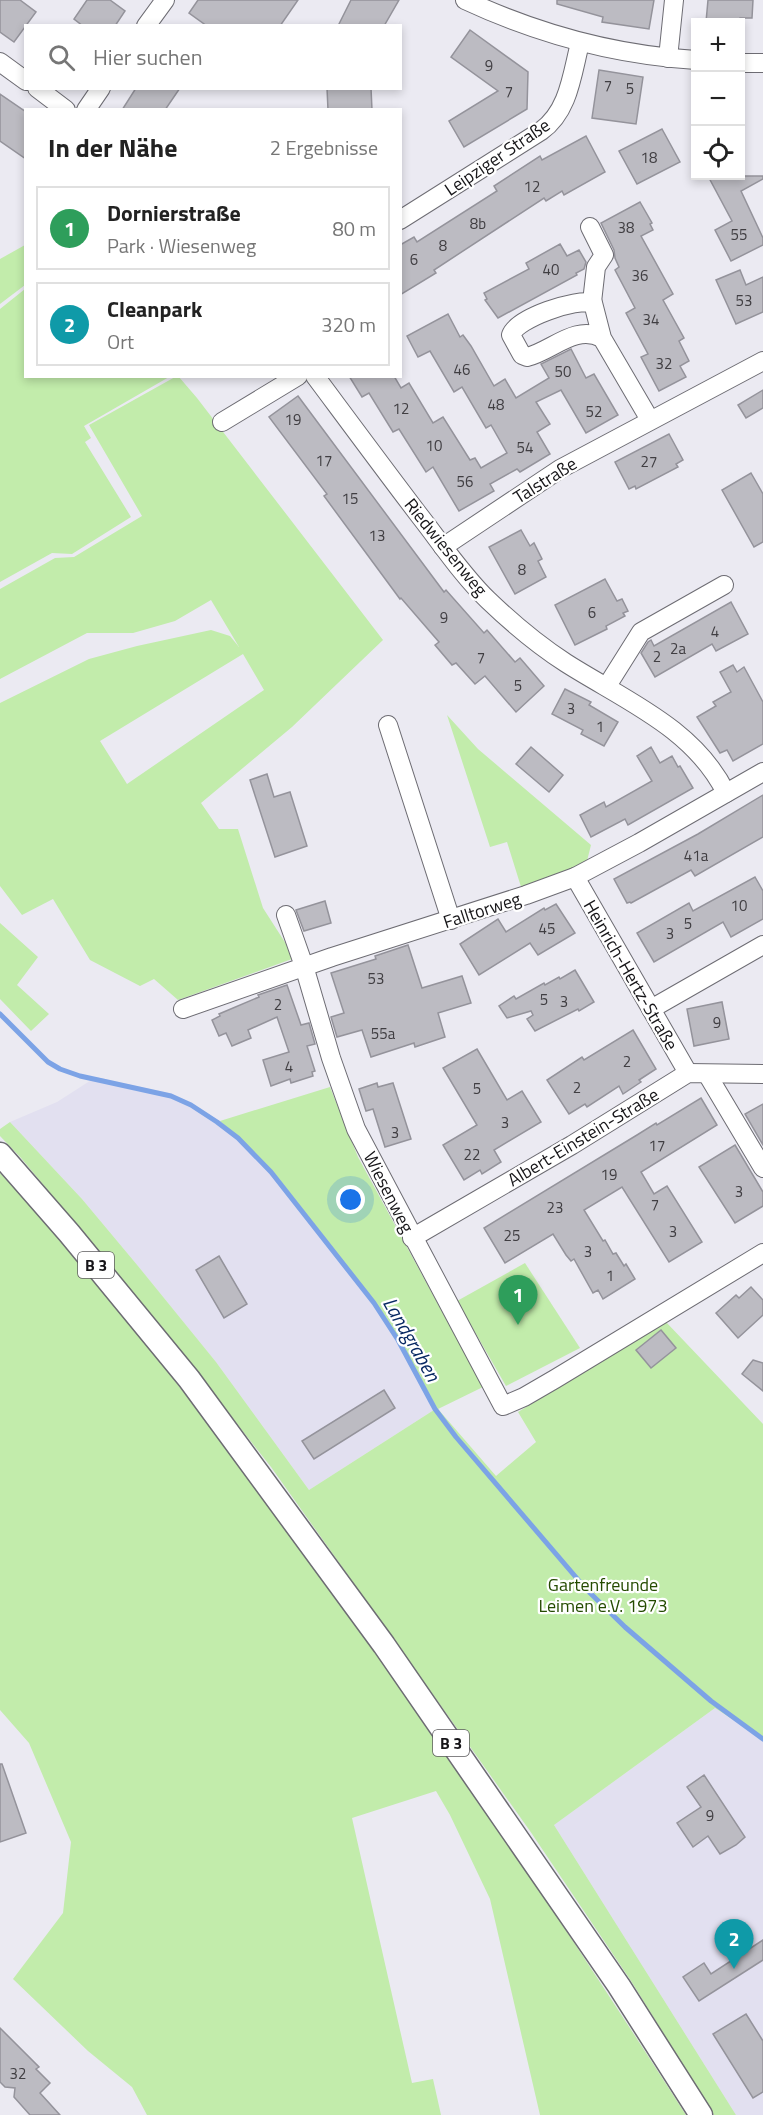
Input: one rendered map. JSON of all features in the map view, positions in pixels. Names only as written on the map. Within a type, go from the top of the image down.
[{"type":"main road","name":"B 3","points":[[0,1154],[189,1379],[377,1635],[619,1986],[701,2115]]},
{"type":"street","points":[[147,24],[165,0]]},
{"type":"street","points":[[465,0],[514,21],[580,43],[691,60]]},
{"type":"street","points":[[668,58],[674,0]]},
{"type":"street","name":"Leipziger Straße","points":[[402,219],[553,122],[566,98],[580,43]]},
{"type":"street","points":[[0,62],[24,80]]},
{"type":"street","points":[[745,63],[763,63]]},
{"type":"street","points":[[40,90],[63,108]]},
{"type":"street","points":[[87,108],[101,90]]},
{"type":"street","points":[[590,227],[604,255],[596,267],[592,302],[596,308],[602,338],[650,420]]},
{"type":"street","points":[[592,302],[548,310],[514,329],[512,338],[522,355],[527,357],[573,336],[588,333],[602,338]]},
{"type":"street","name":"Talstraße","points":[[443,547],[560,469],[763,361]]},
{"type":"street","points":[[222,422],[295,378]]},
{"type":"street","name":"Riedwiesenweg","points":[[316,378],[443,547],[487,599],[531,637],[566,663],[655,716],[691,745],[717,775],[726,793]]},
{"type":"street","points":[[607,686],[641,632],[723,585]]},
{"type":"street","points":[[388,725],[451,920]]},
{"type":"street","name":"Falltorweg","points":[[183,1008],[575,877],[763,772]]},
{"type":"street","name":"Heinrich-Hertz-Straße","points":[[575,877],[688,1073]]},
{"type":"street","name":"Wiesenweg","points":[[286,915],[356,1129],[503,1406],[532,1393],[763,1253]]},
{"type":"street","points":[[651,1009],[763,945]]},
{"type":"street","points":[[688,1073],[763,1074]]},
{"type":"street","name":"Albert-Einstein-Straße","points":[[412,1238],[572,1145],[688,1073]]},
{"type":"street","points":[[706,1074],[763,1168]]},
{"type":"shaded area","points":[[96,1077],[173,1094],[220,1121],[272,1170],[375,1302],[400,1340],[437,1408],[309,1490],[216,1362],[138,1266],[82,1199],[10,1122],[57,1102]]},
{"type":"shaded area","points":[[715,1708],[763,1739],[763,2115],[736,2115],[554,1825]]},
{"type":"green space","points":[[24,246],[24,286],[0,304],[0,259]]},
{"type":"green space","points":[[24,290],[24,378],[167,378],[84,426],[91,438],[85,442],[131,517],[72,554],[52,553],[0,582],[0,309]]},
{"type":"green space","points":[[173,378],[180,378],[383,640],[292,727],[201,803],[219,829],[238,829],[263,908],[288,947],[292,959],[178,1000],[154,979],[140,986],[90,960],[53,899],[22,915],[0,886],[0,703],[89,659],[137,646],[211,630],[230,636],[239,647],[211,600],[175,621],[133,633],[87,633],[0,679],[0,589],[55,558],[74,557],[142,516],[89,425]],"holes":[[[243,654],[264,690],[127,784],[100,741]]]},
{"type":"green space","points":[[447,715],[478,749],[591,845],[586,865],[522,890],[507,842],[490,847]]},
{"type":"green space","points":[[0,923],[38,957],[17,985],[49,1014],[31,1031],[0,999]]},
{"type":"green space","name":"Gartenfreunde Leimen e.V. 1973","points":[[330,1087],[358,1157],[483,1387],[438,1409],[496,1476],[536,1442],[518,1412],[666,1322],[763,1424],[763,1739],[715,1708],[554,1825],[736,2115],[714,2115],[631,1981],[530,1831],[271,1467],[139,1300],[0,1136],[0,1129],[10,1122],[82,1199],[216,1362],[309,1490],[437,1408],[400,1340],[375,1302],[272,1170],[220,1121]]},
{"type":"green space","points":[[0,1173],[66,1245],[128,1321],[306,1555],[473,1792],[686,2115],[540,2115],[490,1899],[436,1791],[352,1818],[412,2083],[433,2079],[441,2115],[147,2115],[132,2087],[88,2051],[13,1979],[63,1913],[71,1842],[29,1743],[0,1710]]},
{"type":"green space","points":[[525,1263],[580,1348],[506,1386],[457,1301]]},
{"type":"building","points":[[0,0],[20,0],[36,12],[27,24],[24,24],[24,28],[14,42],[0,32]]},
{"type":"building","points":[[87,0],[110,0],[125,11],[116,24],[80,24],[74,19]]},
{"type":"building","points":[[198,0],[298,0],[281,24],[204,24],[189,13]]},
{"type":"building","points":[[351,0],[399,0],[385,24],[339,24]]},
{"type":"building","points":[[557,0],[654,0],[649,29],[602,22],[603,17],[557,4]]},
{"type":"building","points":[[708,0],[753,0],[752,18],[706,18]]},
{"type":"building","points":[[470,30],[528,72],[527,109],[464,147],[449,121],[498,91],[451,57]]},
{"type":"building","points":[[599,70],[643,77],[636,124],[592,118]]},
{"type":"building","points":[[135,90],[179,90],[166,108],[123,108]]},
{"type":"building","points":[[327,90],[371,90],[372,108],[328,108]]},
{"type":"building","points":[[0,94],[24,111],[24,158],[0,141]]},
{"type":"building","points":[[662,129],[680,162],[637,184],[619,151]]},
{"type":"building","points":[[586,136],[605,172],[564,195],[562,191],[546,201],[544,198],[434,270],[436,273],[402,294],[402,244],[414,237],[417,242],[497,191],[494,186],[540,156],[542,160]]},
{"type":"building","points":[[745,176],[763,176],[763,179],[741,191],[763,238],[763,245],[731,261],[715,230],[732,221],[710,180],[745,180]]},
{"type":"building","points":[[640,202],[652,223],[650,224],[653,230],[641,236],[673,294],[663,300],[684,338],[679,341],[689,361],[680,366],[686,377],[659,391],[641,357],[648,354],[626,313],[635,308],[615,270],[619,267],[614,250],[601,223]]},
{"type":"building","points":[[560,244],[567,256],[579,250],[586,262],[584,269],[498,318],[485,300],[487,299],[484,293],[529,269],[526,263]]},
{"type":"building","points":[[740,270],[746,285],[763,277],[763,312],[736,324],[716,280]]},
{"type":"building","points":[[448,314],[460,337],[463,335],[471,346],[494,386],[505,379],[516,398],[549,378],[541,364],[571,349],[586,378],[594,374],[618,415],[586,433],[561,390],[536,402],[550,424],[537,432],[550,454],[520,472],[517,469],[490,484],[494,491],[459,511],[433,467],[426,472],[399,429],[393,432],[369,393],[362,397],[350,378],[395,378],[401,388],[409,383],[433,423],[443,417],[470,460],[475,458],[481,468],[507,453],[491,425],[486,428],[462,387],[454,392],[430,351],[418,357],[407,336]]},
{"type":"building","points":[[763,390],[763,408],[746,418],[738,405]]},
{"type":"building","points":[[298,396],[444,592],[446,590],[484,633],[487,630],[515,662],[520,658],[544,686],[516,712],[485,676],[475,684],[456,663],[452,665],[435,645],[439,642],[400,599],[324,496],[327,494],[269,417]]},
{"type":"building","points":[[669,434],[683,460],[676,464],[678,467],[636,489],[635,486],[629,489],[615,462]]},
{"type":"building","points":[[751,473],[763,494],[763,542],[754,547],[722,490]]},
{"type":"building","points":[[521,530],[530,546],[534,543],[542,559],[538,561],[546,577],[515,594],[489,547]]},
{"type":"building","points":[[605,579],[617,601],[622,599],[628,611],[623,613],[625,616],[606,626],[607,629],[575,645],[555,605]]},
{"type":"building","points":[[731,602],[748,634],[716,651],[712,644],[655,677],[641,653],[648,642],[651,640],[654,646]]},
{"type":"building","points":[[733,665],[737,672],[744,667],[763,702],[763,744],[733,761],[727,750],[720,753],[697,717],[716,706],[713,702],[731,692],[720,672]]},
{"type":"building","points":[[565,689],[591,702],[589,705],[618,722],[604,746],[581,734],[583,730],[552,714]]},
{"type":"building","points":[[531,747],[563,775],[549,792],[516,764]]},
{"type":"building","points":[[651,747],[660,763],[672,756],[693,788],[628,825],[625,819],[591,837],[580,815],[604,802],[606,807],[652,781],[637,756]]},
{"type":"building","points":[[267,774],[274,797],[290,792],[307,846],[275,857],[250,780]]},
{"type":"building","points":[[763,795],[763,837],[695,876],[691,870],[631,903],[627,903],[614,879],[698,834]]},
{"type":"building","points":[[755,877],[763,891],[763,919],[731,937],[723,922],[654,962],[637,933],[689,903],[693,911]]},
{"type":"building","points":[[325,901],[331,923],[304,931],[296,910]]},
{"type":"building","points":[[556,904],[575,933],[538,955],[530,943],[479,975],[460,944],[498,919],[506,932],[544,908],[545,910]]},
{"type":"building","points":[[408,945],[422,988],[462,976],[471,1003],[438,1013],[445,1037],[415,1047],[414,1043],[371,1057],[362,1030],[337,1037],[331,1017],[344,1013],[331,973],[376,959],[375,956]]},
{"type":"building","points":[[575,970],[594,1002],[579,1011],[578,1009],[535,1031],[527,1019],[533,1015],[531,1011],[507,1018],[499,1006],[514,996],[516,999],[544,983],[545,985],[559,977],[560,979]]},
{"type":"building","points":[[287,985],[301,1025],[309,1023],[315,1044],[307,1046],[315,1071],[312,1072],[313,1076],[291,1083],[290,1079],[271,1086],[263,1060],[289,1052],[277,1017],[248,1030],[251,1038],[232,1046],[226,1033],[219,1036],[212,1020],[220,1016],[219,1014],[259,997],[258,995]]},
{"type":"building","points":[[722,1002],[729,1039],[694,1046],[687,1009]]},
{"type":"building","points":[[633,1030],[656,1069],[623,1094],[619,1086],[587,1107],[585,1104],[569,1114],[547,1080],[582,1057],[584,1060]]},
{"type":"building","points":[[477,1049],[507,1100],[522,1091],[541,1122],[494,1150],[501,1162],[482,1174],[480,1170],[464,1180],[443,1145],[477,1125],[443,1068]]},
{"type":"building","points":[[377,1083],[378,1087],[393,1083],[411,1139],[385,1147],[373,1109],[366,1111],[359,1089]]},
{"type":"building","points":[[701,1098],[717,1125],[641,1172],[654,1194],[667,1186],[702,1242],[669,1262],[622,1187],[584,1210],[603,1241],[605,1240],[613,1254],[616,1253],[624,1266],[626,1264],[635,1279],[603,1299],[598,1290],[593,1293],[574,1259],[571,1261],[553,1234],[505,1263],[484,1228]]},
{"type":"building","points":[[763,1104],[763,1145],[745,1114]]},
{"type":"building","points":[[735,1145],[763,1192],[763,1206],[735,1223],[699,1167]]},
{"type":"building","points":[[219,1256],[247,1304],[224,1318],[196,1270]]},
{"type":"building","points":[[751,1287],[763,1300],[763,1315],[738,1338],[716,1313],[736,1295],[739,1298]]},
{"type":"building","points":[[661,1330],[676,1348],[651,1368],[636,1350]]},
{"type":"building","points":[[753,1360],[763,1363],[763,1391],[742,1374]]},
{"type":"building","points":[[384,1390],[395,1408],[314,1459],[302,1441]]},
{"type":"building","points":[[0,1764],[2,1764],[26,1833],[0,1842]]},
{"type":"building","points":[[704,1775],[745,1837],[720,1854],[708,1836],[693,1847],[677,1823],[701,1807],[687,1787]]},
{"type":"building","points":[[763,1940],[763,1960],[699,2001],[683,1977],[704,1963],[711,1974]]},
{"type":"building","points":[[746,2014],[763,2041],[763,2092],[753,2098],[713,2034]]},
{"type":"building","points":[[0,2028],[39,2067],[36,2069],[50,2083],[40,2093],[60,2115],[30,2115],[14,2097],[15,2088],[5,2087],[0,2082]]},
{"type":"waterway","name":"Landgraben","points":[[0,1014],[48,1062],[60,1069],[80,1076],[171,1096],[191,1105],[238,1138],[271,1172],[374,1303],[398,1340],[435,1409],[456,1437],[586,1589],[625,1627],[711,1701],[763,1739]]},
{"type":"place","name":"Dornierstraße","points":[[518,1325]]},
{"type":"place","name":"Cleanpark","points":[[734,1969]]}]
